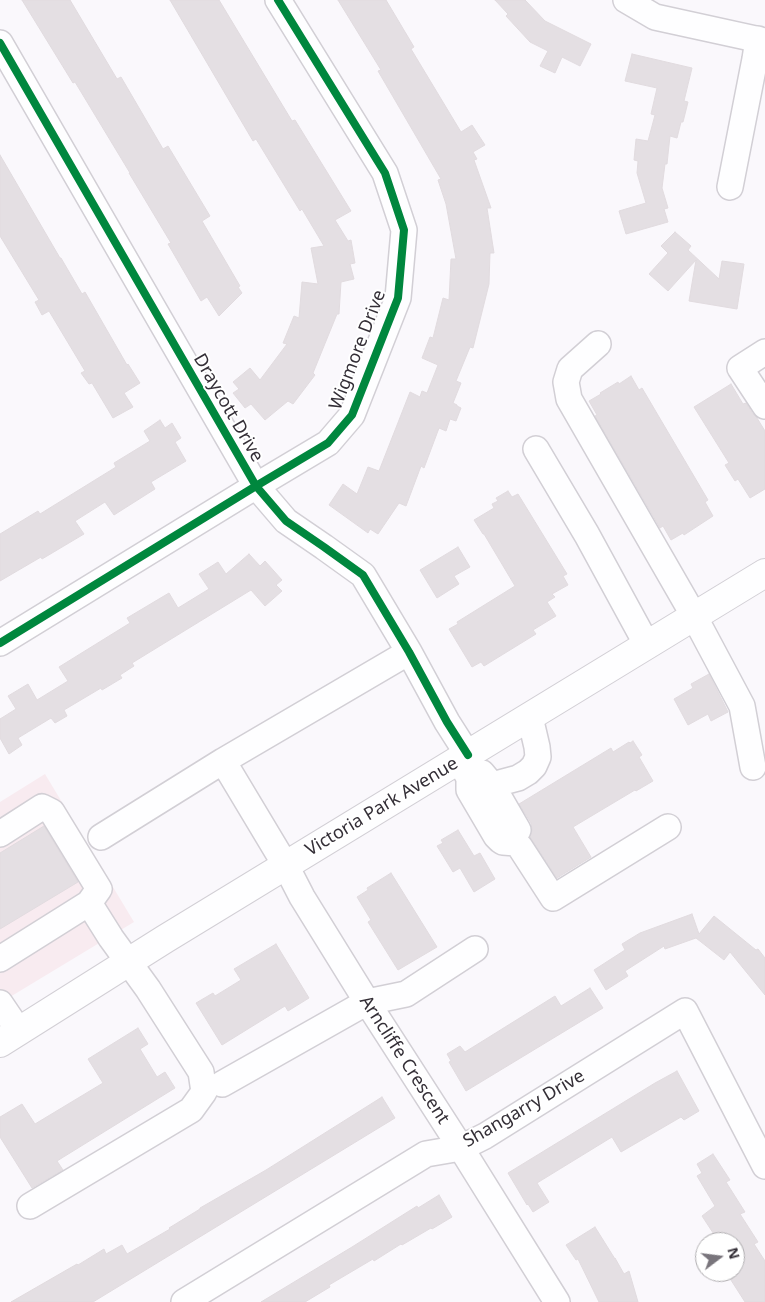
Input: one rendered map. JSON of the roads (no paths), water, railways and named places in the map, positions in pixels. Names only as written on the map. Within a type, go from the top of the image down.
[{"type":"main road","name":"Victoria Park Avenue","points":[[10,1037],[128,962],[286,866],[465,764],[530,717],[765,572]]},
{"type":"street","name":"Wigmore Drive","points":[[0,643],[328,443],[352,415],[398,298],[404,230],[385,173],[278,0]]},
{"type":"street","points":[[626,0],[655,17],[761,40],[730,187]]},
{"type":"street","name":"Draycott Drive","points":[[0,43],[256,486],[286,522],[363,575],[409,652],[447,722],[465,764],[469,790],[496,836],[503,842],[516,843],[520,847],[553,898],[668,827]]},
{"type":"street","points":[[598,344],[570,369],[566,382],[569,399],[694,616],[742,706],[753,767]]},
{"type":"street","points":[[765,352],[740,368],[765,406]]},
{"type":"street","points":[[536,449],[587,535],[646,646]]},
{"type":"street","points":[[101,837],[223,761],[409,652]]},
{"type":"street","points":[[492,785],[518,778],[534,766],[538,757],[530,717]]},
{"type":"street","name":"Arncliffe Crescent","points":[[223,761],[367,1002],[557,1302]]},
{"type":"street","points":[[465,764],[481,772],[492,785],[518,830]]},
{"type":"street","points":[[0,834],[42,807],[52,812],[99,889],[89,903],[0,959]]},
{"type":"street","points":[[30,1206],[191,1110],[204,1092],[201,1072],[148,989],[111,938],[89,903]]},
{"type":"street","points":[[222,1084],[367,1002],[406,994],[475,949]]},
{"type":"street","points":[[0,1003],[10,1037]]},
{"type":"street","name":"Shangarry Drive","points":[[184,1302],[426,1154],[461,1148],[486,1136],[685,1011],[765,1166]]}]
